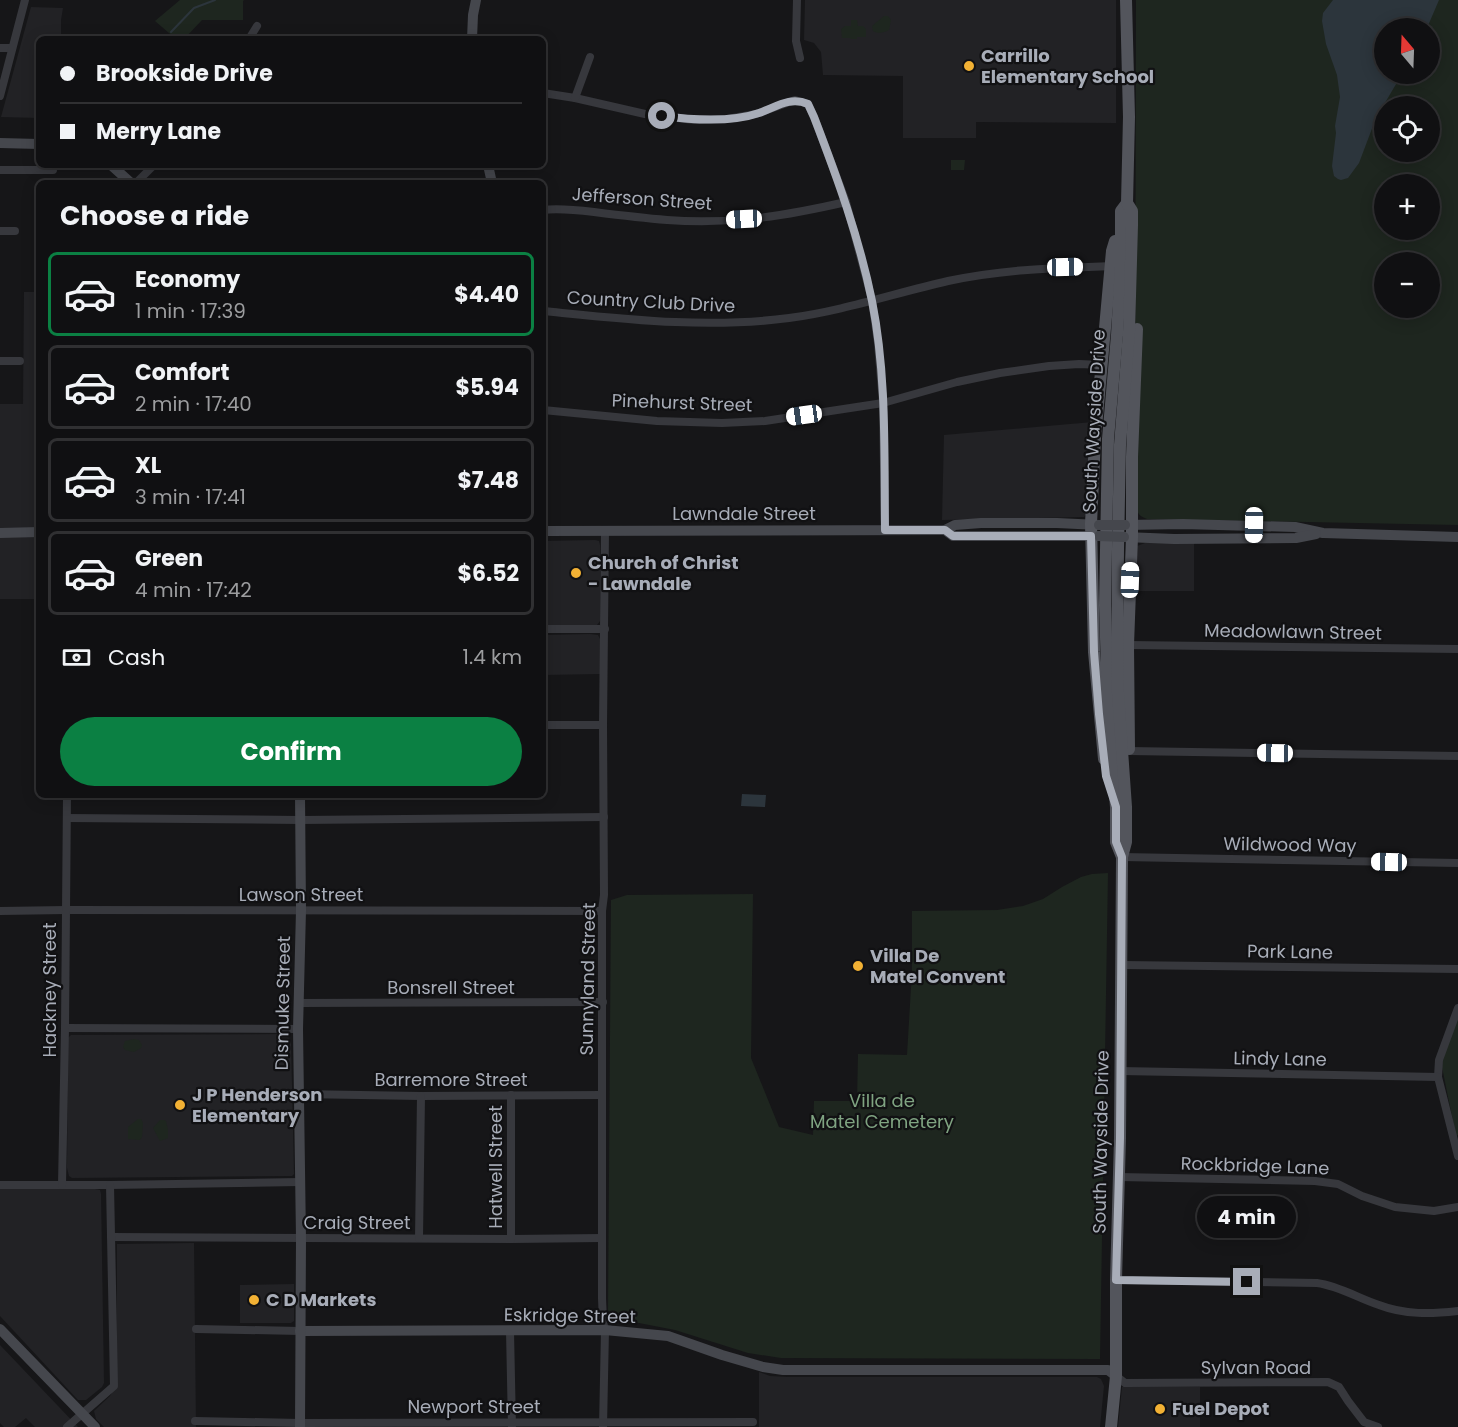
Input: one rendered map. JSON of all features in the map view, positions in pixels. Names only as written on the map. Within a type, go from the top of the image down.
[{"type":"main road","name":"South Wayside Drive","points":[[1121,807],[1117,679],[1118,549],[1120,446],[1129,332],[1132,225],[1132,211],[1127,203],[1129,117],[1126,0]]},
{"type":"main road","name":"South Wayside Drive","points":[[1112,1427],[1116,1376],[1122,857],[1126,842],[1107,703],[1105,605],[1108,439],[1121,266],[1120,211],[1127,203]]},
{"type":"main road","points":[[1120,219],[1112,251],[1095,438],[1094,652],[1106,776],[1121,807]]},
{"type":"main road","points":[[1121,807],[1130,775],[1128,531],[1138,285],[1132,225]]},
{"type":"street","points":[[0,96],[25,0]]},
{"type":"street","points":[[472,36],[476,0]]},
{"type":"street","points":[[797,0],[796,40],[800,58]]},
{"type":"street","points":[[251,36],[256,26]]},
{"type":"street","points":[[0,48],[12,48]]},
{"type":"street","points":[[575,98],[590,57]]},
{"type":"street","points":[[546,93],[645,114],[694,120],[756,114],[789,101],[801,101],[808,104],[846,202],[872,300],[883,403],[885,530]]},
{"type":"street","points":[[0,143],[36,144]]},
{"type":"street","points":[[0,170],[53,170],[53,168]]},
{"type":"street","points":[[114,168],[128,180]]},
{"type":"street","points":[[139,180],[151,168]]},
{"type":"street","name":"Jefferson Street","points":[[546,210],[585,211],[669,220],[721,220],[771,217],[846,202]]},
{"type":"street","points":[[0,231],[15,231]]},
{"type":"street","name":"Country Club Drive","points":[[546,311],[635,320],[710,323],[788,318],[849,306],[949,281],[1002,272],[1112,266]]},
{"type":"street","points":[[0,361],[20,361]]},
{"type":"street","name":"Pinehurst Street","points":[[546,410],[657,421],[722,423],[765,421],[883,403],[957,382],[1000,373],[1049,366],[1102,365]]},
{"type":"street","name":"Lawndale Street","points":[[546,531],[945,530],[955,525],[1057,523],[1095,530]]},
{"type":"street","points":[[980,536],[981,524]]},
{"type":"street","points":[[1254,525],[1254,538]]},
{"type":"street","name":"Lawndale Street","points":[[945,530],[953,536],[980,536],[1254,525],[1295,527],[1323,533],[1458,537]]},
{"type":"street","name":"Sunnyland Street","points":[[603,1424],[605,1330],[602,1238],[602,911],[604,895],[605,531]]},
{"type":"street","name":"Lawndale Street","points":[[1128,531],[1174,539],[1296,538],[1323,533]]},
{"type":"street","points":[[0,532],[36,532]]},
{"type":"street","points":[[546,629],[605,629]]},
{"type":"street","name":"Meadowlawn Street","points":[[1128,645],[1458,649]]},
{"type":"street","points":[[546,725],[603,725]]},
{"type":"street","points":[[1129,751],[1458,756]]},
{"type":"street","name":"Hackney Street","points":[[62,1185],[68,798]]},
{"type":"street","name":"Dismuke Street","points":[[300,798],[301,910],[298,1029],[301,1239],[300,1425]]},
{"type":"street","points":[[68,818],[300,820],[604,817]]},
{"type":"street","name":"Wildwood Way","points":[[1122,857],[1458,863]]},
{"type":"street","name":"Lawson Street","points":[[0,911],[602,911]]},
{"type":"street","name":"Park Lane","points":[[1122,964],[1458,969]]},
{"type":"street","name":"Bonsrell Street","points":[[299,1004],[603,1002]]},
{"type":"street","points":[[1458,1008],[1439,1060],[1438,1077],[1458,1156]]},
{"type":"street","points":[[66,1028],[298,1029]]},
{"type":"street","name":"Lindy Lane","points":[[1120,1071],[1438,1077]]},
{"type":"street","name":"Barremore Street","points":[[299,1094],[602,1095]]},
{"type":"street","name":"Hatwell Street","points":[[511,1095],[511,1239]]},
{"type":"street","points":[[419,1238],[421,1096]]},
{"type":"street","name":"Rockbridge Lane","points":[[1119,1177],[1315,1181],[1338,1184],[1362,1196],[1395,1207],[1434,1211],[1458,1208]]},
{"type":"street","points":[[0,1185],[300,1182]]},
{"type":"street","points":[[67,1427],[114,1386],[110,1185]]},
{"type":"street","name":"Craig Street","points":[[111,1237],[602,1238]]},
{"type":"street","points":[[1116,1280],[1317,1283],[1329,1285],[1380,1306],[1414,1314],[1458,1311]]},
{"type":"street","points":[[0,1329],[95,1427]]},
{"type":"street","name":"Eskridge Street","points":[[196,1329],[605,1330],[668,1336],[732,1358],[783,1370],[1108,1371],[1116,1376]]},
{"type":"street","points":[[510,1331],[512,1424]]},
{"type":"street","name":"Sylvan Road","points":[[1116,1376],[1125,1383],[1328,1382],[1339,1387],[1364,1422],[1378,1427]]},
{"type":"street","name":"Newport Street","points":[[195,1421],[300,1425],[753,1422]]},
{"type":"shaded area","name":"Carrillo Elementary School","points":[[805,0],[1116,0],[1116,123],[976,122],[976,138],[903,138],[903,76],[823,75],[821,52],[814,43],[804,40]]},
{"type":"shaded area","points":[[1333,0],[1439,0],[1431,18],[1374,18],[1374,84],[1396,84],[1389,96],[1374,96],[1374,123],[1359,163],[1348,178],[1341,180],[1334,176],[1332,166],[1340,97],[1337,75],[1326,44],[1323,13]]},
{"type":"shaded area","points":[[31,7],[63,8],[61,36],[36,36],[36,118],[1,117]]},
{"type":"shaded area","points":[[24,292],[36,292],[36,599],[0,599],[0,404],[23,404]]},
{"type":"shaded area","points":[[1093,422],[1087,514],[1084,517],[942,520],[944,435]]},
{"type":"shaded area","points":[[546,541],[599,541],[600,621],[597,625],[546,626]]},
{"type":"shaded area","points":[[1145,543],[1194,543],[1194,591],[1133,591],[1137,546]]},
{"type":"shaded area","points":[[546,635],[598,635],[601,641],[600,674],[546,675]]},
{"type":"shaded area","points":[[742,794],[766,795],[765,807],[741,806]]},
{"type":"shaded area","name":"J P Henderson Elementary","points":[[283,1034],[288,1036],[291,1042],[294,1174],[292,1176],[72,1178],[69,1176],[67,1168],[68,1038],[71,1035]]},
{"type":"shaded area","points":[[0,1189],[100,1190],[104,1383],[86,1400],[78,1400],[0,1316]]},
{"type":"shaded area","points":[[194,1243],[196,1427],[104,1427],[96,1419],[94,1411],[110,1396],[117,1384],[117,1244]]},
{"type":"shaded area","points":[[294,1284],[294,1321],[291,1323],[240,1323],[240,1285]]},
{"type":"shaded area","points":[[0,1345],[78,1427],[35,1427],[26,1418],[15,1427],[4,1427],[0,1423]]},
{"type":"shaded area","points":[[759,1372],[770,1376],[787,1377],[1097,1377],[1101,1379],[1104,1386],[1100,1427],[759,1427]]},
{"type":"shaded area","name":"Fuel Depot","points":[[1122,1387],[1200,1387],[1200,1427],[1118,1427]]},
{"type":"green space","points":[[180,0],[244,0],[243,20],[202,20],[187,36],[172,36],[155,21]]},
{"type":"green space","points":[[1136,0],[1458,0],[1458,525],[1147,519],[1142,517],[1135,505]]},
{"type":"green space","points":[[884,16],[888,16],[891,20],[889,30],[881,33],[873,31],[872,26]]},
{"type":"green space","points":[[851,20],[857,20],[858,26],[866,29],[866,37],[842,38],[841,29],[851,26]]},
{"type":"green space","points":[[951,160],[965,160],[964,170],[951,170]]},
{"type":"green space","name":"Villa de Matel Cemetery","points":[[1108,873],[1100,1359],[781,1358],[748,1353],[675,1330],[612,1320],[608,1311],[611,900],[627,895],[753,894],[751,1058],[779,1127],[813,1135],[814,1101],[857,1101],[858,1054],[907,1055],[912,971],[912,911],[997,910],[1023,906],[1043,899],[1081,877]]},
{"type":"green space","points":[[1458,1017],[1458,1135],[1456,1136],[1442,1067],[1444,1053]]},
{"type":"green space","points":[[139,1040],[141,1048],[134,1052],[125,1050],[123,1047],[125,1041]]},
{"type":"green space","points":[[141,1119],[143,1123],[142,1137],[140,1140],[128,1139],[128,1127]]},
{"type":"green space","points":[[160,1120],[166,1121],[168,1138],[160,1141],[153,1128]]},
{"type":"waterway","points":[[171,32],[194,8],[215,0]]},
{"type":"place","name":"Carrillo Elementary School","points":[[969,66]]},
{"type":"place","name":"Church of Christ - Lawndale","points":[[576,573]]},
{"type":"place","name":"Villa De Matel Convent","points":[[858,966]]},
{"type":"place","name":"J P Henderson Elementary","points":[[180,1105]]},
{"type":"place","name":"C D Markets","points":[[254,1300]]},
{"type":"place","name":"Fuel Depot","points":[[1160,1409]]},
{"type":"route","points":[[662,116],[694,120],[727,118],[756,114],[789,101],[795,100],[808,104],[846,202],[872,300],[883,403],[885,530],[945,530],[953,536],[1091,536],[1094,652],[1099,714],[1106,776],[1116,807],[1116,842],[1122,857],[1120,1138],[1116,1280],[1247,1282]]}]
